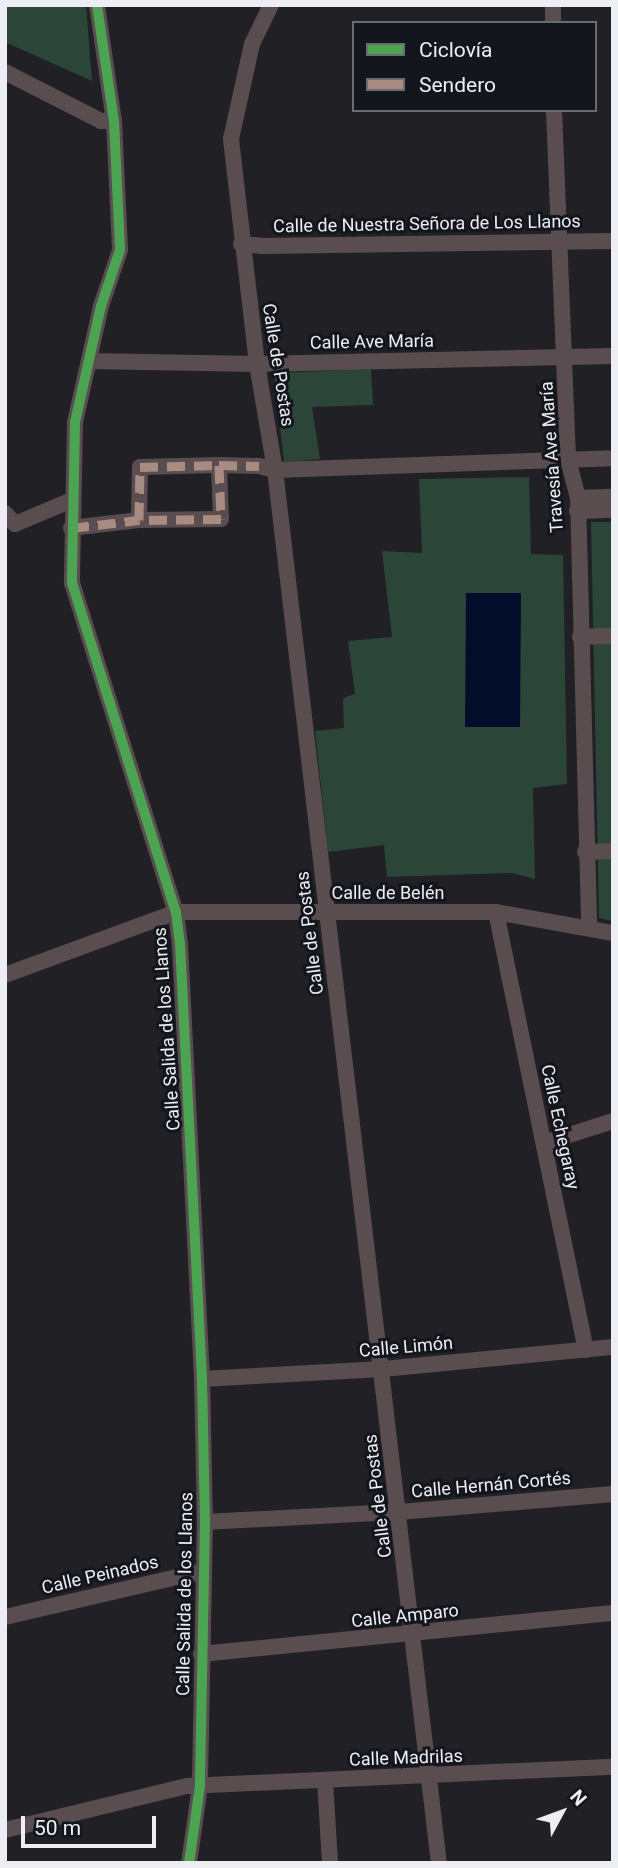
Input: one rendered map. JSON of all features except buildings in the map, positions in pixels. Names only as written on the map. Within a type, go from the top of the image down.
[{"type":"street","name":"Calle Salida de los Llanos","points":[[97,5],[114,121],[120,250],[102,306],[75,422],[72,583],[176,912],[184,997],[202,1379],[205,1522],[200,1786],[189,1863]]},
{"type":"street","name":"Calle de Postas","points":[[271,5],[252,44],[231,139],[241,244],[275,470],[326,913],[383,1369],[439,1863]]},
{"type":"street","points":[[5,72],[101,121],[114,121]]},
{"type":"street","name":"Travesía Ave María","points":[[554,112],[568,459],[578,504],[589,928]]},
{"type":"street","name":"Calle de Nuestra Señora de Los Llanos","points":[[241,244],[262,246],[613,241]]},
{"type":"street","name":"Calle Ave María","points":[[89,361],[257,364],[613,356]]},
{"type":"street","points":[[139,520],[140,467],[219,465],[259,466],[275,470],[613,458]]},
{"type":"street","points":[[71,528],[139,520],[220,519],[219,465]]},
{"type":"street","points":[[578,504],[613,497]]},
{"type":"street","points":[[5,513],[15,524],[72,500]]},
{"type":"street","points":[[578,504],[613,510]]},
{"type":"street","points":[[580,638],[613,635]]},
{"type":"street","points":[[585,852],[613,851]]},
{"type":"street","name":"Calle de Belén","points":[[5,975],[176,912],[496,912],[613,933]]},
{"type":"street","name":"Calle Echegaray","points":[[496,912],[586,1350]]},
{"type":"street","points":[[544,1143],[613,1121]]},
{"type":"street","name":"Calle Limón","points":[[202,1379],[383,1369],[613,1347]]},
{"type":"street","name":"Calle Hernán Cortés","points":[[205,1522],[399,1512],[613,1494]]},
{"type":"street","name":"Calle Peinados","points":[[5,1617],[203,1571]]},
{"type":"street","name":"Calle Amparo","points":[[201,1654],[414,1635],[613,1613]]},
{"type":"street","name":"Calle Madrilas","points":[[5,1830],[187,1786],[613,1767]]},
{"type":"street","points":[[325,1781],[330,1863]]},
{"type":"green space","points":[[5,5],[86,5],[92,81],[5,42]]},
{"type":"green space","points":[[371,369],[373,405],[312,407],[320,459],[284,462],[274,373]]},
{"type":"green space","points":[[529,477],[531,554],[563,555],[567,784],[533,788],[535,879],[512,873],[387,877],[384,845],[328,852],[315,731],[344,728],[343,698],[355,694],[348,641],[392,637],[382,551],[422,553],[419,479]]},
{"type":"green space","points":[[591,522],[613,522],[613,921],[599,918]]},
{"type":"water","points":[[466,593],[521,593],[520,727],[465,727]]},
{"type":"marked path","points":[[219,465],[221,519],[139,520],[140,467],[219,465],[259,466]]},
{"type":"marked path","points":[[71,528],[139,520]]},
{"type":"cycle path","points":[[97,5],[114,121],[120,250],[101,306],[75,422],[72,583],[176,912],[180,944],[202,1379],[205,1522],[200,1786],[189,1863]]}]
